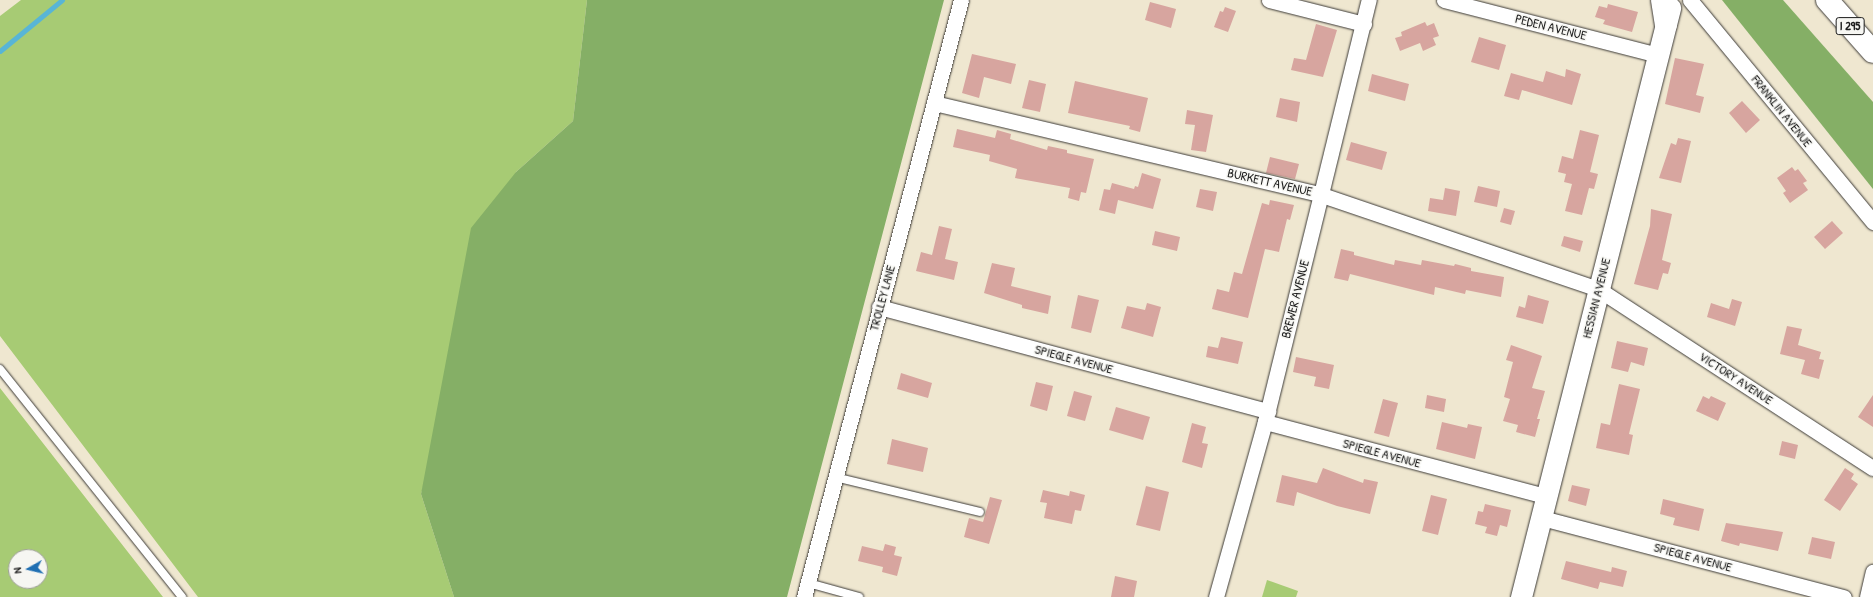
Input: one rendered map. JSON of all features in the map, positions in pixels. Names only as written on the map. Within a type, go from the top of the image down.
[{"type":"highway","points":[[1662,0],[1666,25]]},
{"type":"highway","name":"I 295","points":[[1827,0],[1873,52]]},
{"type":"main road","name":"HESSIAN AVENUE","points":[[1521,597],[1672,0]]},
{"type":"street","name":"TROLLEY LANE","points":[[806,590],[879,307],[961,0]]},
{"type":"street","points":[[1269,0],[1364,24]]},
{"type":"street","name":"BREWER AVENUE","points":[[1216,597],[1267,416],[1369,0]]},
{"type":"street","name":"PEDEN AVENUE","points":[[1444,0],[1658,55]]},
{"type":"street","name":"FRANKLIN AVENUE","points":[[1690,0],[1873,222]]},
{"type":"street","name":"BURKETT AVENUE","points":[[934,103],[1322,195],[1598,289]]},
{"type":"street","name":"VICTORY AVENUE","points":[[1598,289],[1873,468]]},
{"type":"street","name":"SPIEGLE AVENUE","points":[[879,307],[1546,496]]},
{"type":"street","name":"SPIEGLE AVENUE","points":[[1542,518],[1844,597]]},
{"type":"street","points":[[1867,597],[1873,572]]},
{"type":"lane","points":[[0,369],[182,597]]},
{"type":"lane","points":[[835,477],[980,512]]},
{"type":"lane","points":[[806,590],[859,597]]},
{"type":"green space","points":[[21,0],[587,0],[573,121],[516,172],[421,494],[454,597],[198,597],[0,336],[0,16]]},
{"type":"green space","points":[[587,0],[944,0],[787,597],[454,597],[421,494],[471,228],[516,172],[573,121]]},
{"type":"green space","points":[[1722,0],[1783,0],[1873,102],[1873,189]]},
{"type":"green space","points":[[0,388],[163,597],[0,597]]},
{"type":"green space","points":[[1267,580],[1298,591],[1296,597],[1262,597]]},
{"type":"building","points":[[1150,2],[1176,9],[1171,28],[1145,20]]},
{"type":"building","points":[[1608,4],[1638,12],[1632,32],[1603,24],[1605,20],[1595,17],[1599,6],[1607,8]]},
{"type":"building","points":[[1225,7],[1236,11],[1228,32],[1214,27],[1220,11],[1223,12]]},
{"type":"building","points":[[1425,22],[1427,26],[1434,23],[1439,36],[1433,38],[1436,45],[1423,51],[1420,43],[1400,51],[1395,38],[1402,36],[1401,32]]},
{"type":"building","points":[[1316,24],[1337,30],[1323,77],[1291,70],[1294,58],[1306,60]]},
{"type":"building","points":[[1479,37],[1506,45],[1499,70],[1471,62]]},
{"type":"building","points":[[972,54],[1016,64],[1011,84],[984,77],[979,98],[962,93]]},
{"type":"building","points":[[1675,58],[1704,64],[1696,95],[1704,97],[1700,113],[1665,104]]},
{"type":"building","points":[[1566,69],[1581,74],[1572,105],[1522,90],[1519,100],[1504,96],[1511,73],[1543,82],[1546,71],[1565,77]]},
{"type":"building","points":[[1372,74],[1409,84],[1405,101],[1368,91]]},
{"type":"building","points":[[1029,80],[1046,84],[1040,112],[1022,108]]},
{"type":"building","points":[[1075,81],[1148,98],[1140,132],[1129,129],[1130,126],[1068,113]]},
{"type":"building","points":[[1280,98],[1300,102],[1297,122],[1276,117]]},
{"type":"building","points":[[1742,101],[1760,120],[1746,133],[1729,113]]},
{"type":"building","points":[[1187,110],[1213,115],[1206,152],[1191,150],[1195,125],[1185,124]]},
{"type":"building","points":[[957,129],[995,138],[997,130],[1011,134],[1010,139],[1047,150],[1048,146],[1067,150],[1067,153],[1094,159],[1086,193],[1081,192],[1079,201],[1068,198],[1070,188],[1015,178],[1017,169],[989,161],[990,155],[953,147]]},
{"type":"building","points":[[1580,130],[1599,135],[1590,172],[1598,174],[1594,189],[1589,188],[1582,215],[1565,211],[1572,184],[1564,182],[1566,174],[1558,172],[1562,156],[1573,159]]},
{"type":"building","points":[[1678,138],[1691,141],[1681,183],[1659,178],[1671,143],[1676,145]]},
{"type":"building","points":[[1351,142],[1387,152],[1382,170],[1346,160]]},
{"type":"building","points":[[1270,157],[1299,164],[1295,179],[1266,173]]},
{"type":"building","points":[[1792,167],[1795,171],[1798,169],[1807,181],[1803,183],[1808,190],[1790,203],[1783,193],[1786,191],[1777,178]]},
{"type":"building","points":[[1142,173],[1161,179],[1153,209],[1118,200],[1115,214],[1099,210],[1104,189],[1110,190],[1112,183],[1134,189],[1135,186],[1138,187]]},
{"type":"building","points":[[1478,186],[1500,191],[1497,207],[1474,202]]},
{"type":"building","points":[[1445,188],[1460,191],[1456,216],[1428,211],[1430,198],[1443,200]]},
{"type":"building","points":[[1200,189],[1217,192],[1213,211],[1196,207]]},
{"type":"building","points":[[1270,200],[1294,205],[1290,220],[1287,219],[1279,252],[1265,249],[1248,318],[1212,309],[1217,289],[1229,292],[1234,272],[1242,274],[1262,203],[1269,205]]},
{"type":"building","points":[[1504,208],[1515,211],[1511,225],[1500,222]]},
{"type":"building","points":[[1651,209],[1672,214],[1662,260],[1671,263],[1668,274],[1663,273],[1658,290],[1634,284],[1650,226]]},
{"type":"building","points":[[1832,221],[1843,233],[1825,249],[1814,237]]},
{"type":"building","points":[[939,226],[952,229],[945,259],[958,262],[954,280],[916,271],[921,252],[932,255]]},
{"type":"building","points":[[1155,231],[1180,237],[1177,251],[1152,245]]},
{"type":"building","points":[[1564,236],[1583,241],[1580,252],[1561,246]]},
{"type":"building","points":[[1341,249],[1354,252],[1354,255],[1394,265],[1395,260],[1421,265],[1422,260],[1454,266],[1455,264],[1471,268],[1471,271],[1504,277],[1501,297],[1466,290],[1465,294],[1435,287],[1434,295],[1350,274],[1348,281],[1334,278]]},
{"type":"building","points":[[992,263],[1015,268],[1011,286],[1051,296],[1048,314],[1022,308],[1022,305],[984,293]]},
{"type":"building","points":[[1078,295],[1099,300],[1091,333],[1071,328]]},
{"type":"building","points":[[1528,295],[1549,301],[1543,324],[1516,317],[1519,306],[1525,308]]},
{"type":"building","points":[[1732,299],[1742,302],[1735,326],[1707,317],[1711,303],[1729,309]]},
{"type":"building","points":[[1147,303],[1161,307],[1153,337],[1121,328],[1127,306],[1145,310]]},
{"type":"building","points":[[1787,326],[1802,329],[1798,345],[1821,352],[1819,359],[1824,360],[1819,379],[1801,374],[1805,360],[1780,354]]},
{"type":"building","points":[[1221,337],[1243,342],[1238,364],[1206,357],[1208,346],[1218,348]]},
{"type":"building","points":[[1617,341],[1648,348],[1644,366],[1631,362],[1628,372],[1611,368]]},
{"type":"building","points":[[1511,345],[1542,356],[1532,388],[1545,391],[1537,419],[1540,419],[1535,437],[1516,432],[1518,425],[1503,421],[1510,399],[1504,397],[1513,362],[1506,360]]},
{"type":"building","points":[[1296,357],[1334,365],[1329,389],[1314,386],[1316,377],[1293,372]]},
{"type":"building","points":[[901,373],[932,383],[928,398],[897,389]]},
{"type":"building","points":[[1036,382],[1053,386],[1047,411],[1030,406]]},
{"type":"building","points":[[1619,384],[1640,389],[1629,434],[1633,435],[1629,455],[1596,448],[1601,423],[1610,425]]},
{"type":"building","points":[[1074,391],[1092,396],[1085,421],[1067,416]]},
{"type":"building","points":[[1427,395],[1446,399],[1444,412],[1425,408]]},
{"type":"building","points":[[1873,395],[1873,427],[1858,417]]},
{"type":"building","points":[[1703,396],[1709,399],[1711,396],[1726,403],[1718,421],[1696,411]]},
{"type":"building","points":[[1383,399],[1398,403],[1389,437],[1374,433]]},
{"type":"building","points":[[1116,407],[1150,417],[1143,440],[1109,430]]},
{"type":"building","points":[[1442,422],[1467,428],[1468,424],[1482,427],[1475,459],[1436,449]]},
{"type":"building","points":[[1192,423],[1206,427],[1202,443],[1208,444],[1202,468],[1182,462]]},
{"type":"building","points":[[892,439],[928,448],[923,472],[887,464]]},
{"type":"building","points":[[1782,441],[1798,445],[1795,459],[1779,455]]},
{"type":"building","points":[[1323,468],[1363,483],[1364,479],[1378,482],[1370,514],[1337,506],[1297,492],[1294,506],[1276,502],[1282,475],[1317,483]]},
{"type":"building","points":[[1845,468],[1854,474],[1851,479],[1858,484],[1840,511],[1824,500]]},
{"type":"building","points":[[1572,485],[1590,489],[1586,506],[1568,501]]},
{"type":"building","points":[[1146,486],[1169,492],[1160,531],[1136,525]]},
{"type":"building","points":[[1043,490],[1069,496],[1070,491],[1085,495],[1081,511],[1075,510],[1072,524],[1044,518],[1047,503],[1040,502]]},
{"type":"building","points":[[1431,495],[1447,499],[1438,535],[1422,531]]},
{"type":"building","points":[[990,497],[1002,500],[989,544],[964,537],[969,518],[983,522]]},
{"type":"building","points":[[1663,499],[1704,509],[1699,531],[1673,525],[1675,518],[1660,514]]},
{"type":"building","points":[[1485,504],[1511,510],[1507,527],[1500,525],[1497,536],[1485,533],[1487,527],[1475,524],[1478,511],[1483,512]]},
{"type":"building","points":[[1726,523],[1783,532],[1778,551],[1740,543],[1739,546],[1721,541]]},
{"type":"building","points":[[1812,537],[1835,542],[1831,559],[1808,554]]},
{"type":"building","points":[[885,544],[896,547],[894,555],[902,557],[897,576],[882,572],[883,567],[858,561],[862,546],[883,551]]},
{"type":"building","points":[[1566,561],[1611,572],[1612,567],[1627,571],[1623,587],[1600,582],[1598,589],[1561,579]]},
{"type":"building","points":[[1115,576],[1137,581],[1134,597],[1111,597]]},
{"type":"waterway","points":[[0,51],[62,0]]}]
